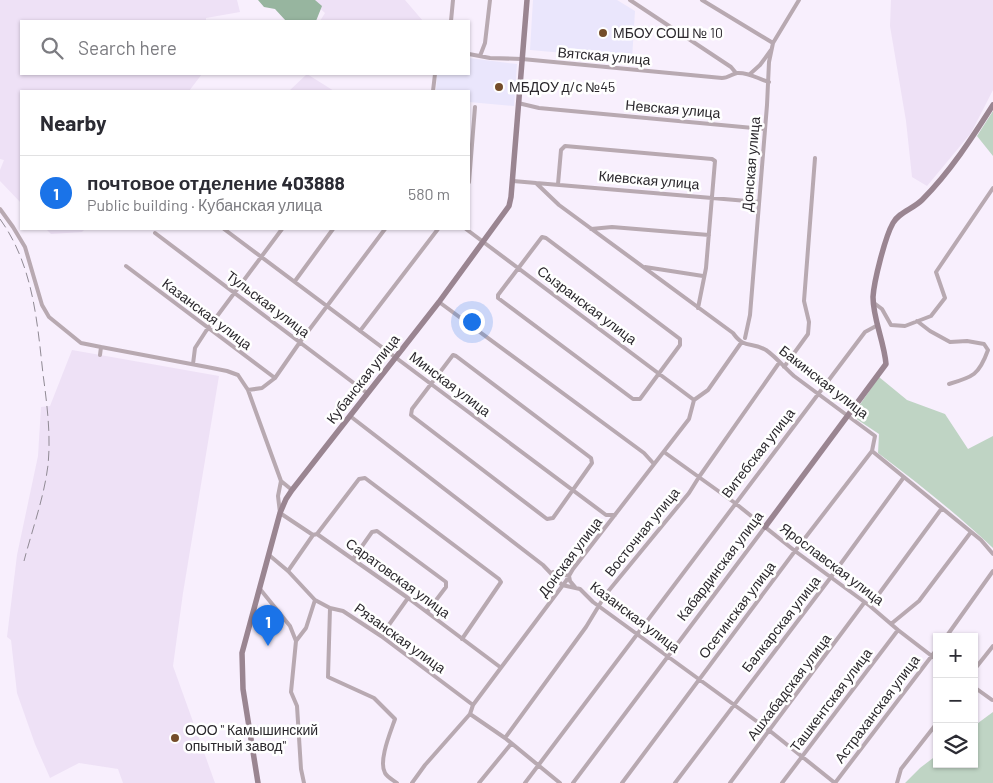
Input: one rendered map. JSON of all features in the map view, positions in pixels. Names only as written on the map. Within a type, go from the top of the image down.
[{"type":"street","points":[[451,20],[453,0]]},
{"type":"street","points":[[480,56],[485,43],[490,0]]},
{"type":"street","name":"Кубанская улица","points":[[258,783],[243,688],[242,662],[244,642],[280,513],[292,490],[439,302],[509,206],[513,181],[527,0]]},
{"type":"street","points":[[630,0],[731,67],[736,73]]},
{"type":"street","points":[[702,0],[773,45],[760,65],[750,74]]},
{"type":"street","name":"Донская улица","points":[[745,338],[750,314],[769,82],[769,62],[773,45],[799,0]]},
{"type":"street","name":"Вятская улица","points":[[470,54],[722,78],[727,78],[736,73],[750,74],[769,82]]},
{"type":"street","points":[[433,90],[435,75]]},
{"type":"street","name":"Невская улица","points":[[518,103],[539,108],[765,129]]},
{"type":"street","points":[[878,326],[873,295],[880,262],[892,223],[923,198],[975,134],[993,105]]},
{"type":"street","points":[[470,170],[475,107]]},
{"type":"street","points":[[558,184],[561,150],[565,146],[712,159],[715,161],[706,268],[698,308]]},
{"type":"street","points":[[784,367],[808,334],[809,322],[804,301],[816,158]]},
{"type":"street","points":[[513,181],[536,183],[559,205],[591,229],[733,333],[745,338],[746,344]]},
{"type":"street","name":"Киевская улица","points":[[536,183],[759,202]]},
{"type":"street","points":[[874,303],[882,309],[891,325],[905,326],[930,316],[945,298],[936,272],[993,188]]},
{"type":"street","points":[[0,208],[25,247],[42,305],[49,317],[81,343],[193,364],[238,375],[248,390],[281,481],[292,490]]},
{"type":"street","points":[[591,229],[612,227],[709,235]]},
{"type":"street","name":"Минская улица","points":[[225,230],[606,515],[615,515]]},
{"type":"street","points":[[193,364],[196,348],[207,329],[281,230]]},
{"type":"street","points":[[295,281],[332,230]]},
{"type":"street","points":[[248,390],[262,388],[275,378],[327,305],[384,230]]},
{"type":"street","points":[[360,331],[437,230]]},
{"type":"street","name":"Сызранская улица","points":[[467,230],[694,400]]},
{"type":"street","name":"Тульская улица","points":[[155,232],[367,393]]},
{"type":"street","points":[[542,237],[546,238],[680,339],[680,345],[659,373],[640,399],[633,399],[498,298],[539,239],[542,237]]},
{"type":"street","name":"Казанская улица","points":[[126,266],[207,329],[275,378]]},
{"type":"street","points":[[643,266],[703,276]]},
{"type":"street","points":[[439,302],[644,453],[654,464]]},
{"type":"street","points":[[917,322],[950,342],[967,341],[984,344],[988,350],[978,372],[949,384]]},
{"type":"street","name":"Кабардинская улица","points":[[573,783],[886,364],[878,326]]},
{"type":"street","name":"Витебская улица","points":[[525,783],[865,332],[878,326]]},
{"type":"street","points":[[733,333],[741,343]]},
{"type":"street","name":"Донская улица","points":[[412,783],[425,765],[470,714],[472,705],[500,667],[689,419],[694,400],[708,390],[741,343]]},
{"type":"street","name":"Бакинская улица","points":[[741,343],[766,350],[779,363],[818,394],[875,436],[872,451]]},
{"type":"street","points":[[100,355],[101,347]]},
{"type":"street","points":[[456,356],[591,458],[593,461],[572,490],[553,518],[547,519],[411,415],[412,410],[450,357],[456,356]]},
{"type":"street","name":"Восточная улица","points":[[505,738],[586,627],[598,604],[689,493],[779,363]]},
{"type":"street","points":[[350,416],[552,572],[562,585]]},
{"type":"street","points":[[872,451],[972,532],[993,554]]},
{"type":"street","name":"Осетинская улица","points":[[622,783],[872,451]]},
{"type":"street","name":"Ярославская улица","points":[[664,452],[735,503],[932,656]]},
{"type":"street","name":"Балкарская улица","points":[[675,783],[832,577],[904,477]]},
{"type":"street","points":[[288,571],[359,479],[365,478],[501,582],[462,639]]},
{"type":"street","points":[[280,513],[278,496],[281,481]]},
{"type":"street","points":[[870,606],[942,508]]},
{"type":"street","name":"Саратовская улица","points":[[280,513],[353,559],[500,667]]},
{"type":"street","points":[[353,559],[372,532],[377,532],[446,582],[446,587],[427,612]]},
{"type":"street","points":[[891,624],[919,601],[972,532]]},
{"type":"street","name":"Рязанская улица","points":[[269,555],[288,571],[315,600],[330,608],[343,611],[381,636],[472,705]]},
{"type":"street","points":[[949,633],[993,571]]},
{"type":"street","points":[[552,572],[569,576],[575,587]]},
{"type":"street","name":"Казанская улица","points":[[562,585],[575,587],[770,731],[835,783]]},
{"type":"street","points":[[259,589],[290,626],[296,642],[291,692],[297,706],[301,769],[304,783]]},
{"type":"street","points":[[381,636],[408,598]]},
{"type":"street","points":[[296,642],[306,628],[315,600]]},
{"type":"street","name":"Ашхабадская улица","points":[[730,783],[864,603]]},
{"type":"street","points":[[330,608],[328,677],[374,698],[395,719],[382,764],[385,773],[397,783]]},
{"type":"street","name":"Ташкентская улица","points":[[782,783],[898,630]]},
{"type":"street","points":[[978,665],[993,646]]},
{"type":"street","name":"Астраханская улица","points":[[835,783],[932,656]]},
{"type":"street","points":[[978,690],[992,700]]},
{"type":"street","points":[[470,714],[505,738],[560,783]]},
{"type":"street","points":[[897,783],[901,769],[933,728]]},
{"type":"street","points":[[479,783],[511,744]]},
{"type":"shaded area","points":[[0,0],[237,0],[240,12],[206,18],[206,20],[20,20],[20,75],[201,75],[190,90],[20,90],[20,202],[0,181],[0,170],[4,160],[0,159]]},
{"type":"shaded area","points":[[311,0],[405,0],[422,20],[321,20],[325,13]]},
{"type":"shaded area","points":[[533,0],[617,0],[635,11],[632,59],[530,50]]},
{"type":"shaded area","points":[[891,0],[993,0],[993,90],[971,133],[927,186],[912,177],[906,121],[890,26]]},
{"type":"shaded area","points":[[470,58],[517,64],[514,106],[470,102],[470,90],[436,90],[437,75],[470,75]]},
{"type":"shaded area","points":[[306,75],[309,75],[332,90],[290,90]]},
{"type":"shaded area","points":[[47,230],[84,230],[82,232],[51,234]]},
{"type":"shaded area","points":[[72,350],[219,376],[183,593],[173,666],[215,783],[123,783],[118,769],[79,763],[50,778],[35,744],[17,693],[11,640],[7,637],[17,555],[38,456],[41,407],[50,406]]},
{"type":"green space","points":[[258,0],[315,0],[322,6],[316,20],[285,20],[275,9],[264,7]]},
{"type":"green space","points":[[993,111],[993,156],[977,136]]},
{"type":"green space","points":[[879,377],[907,400],[945,414],[968,449],[993,436],[993,548],[937,499],[878,453],[879,434],[852,416]]},
{"type":"green space","points":[[993,712],[993,783],[905,783],[933,758],[933,768],[978,768],[978,723]]},
{"type":"railway","points":[[0,219],[20,255],[32,294],[48,420],[49,454],[46,477],[24,561]]},
{"type":"place","name":"МБОУ СОШ № 10","points":[[603,33]]},
{"type":"place","name":"МБДОУ д/с №45","points":[[499,87]]},
{"type":"place","name":"почтовое отделение 403888","points":[[268,646]]},
{"type":"place","name":"ООО \" Камышинский опытный завод\"","points":[[175,738]]}]
